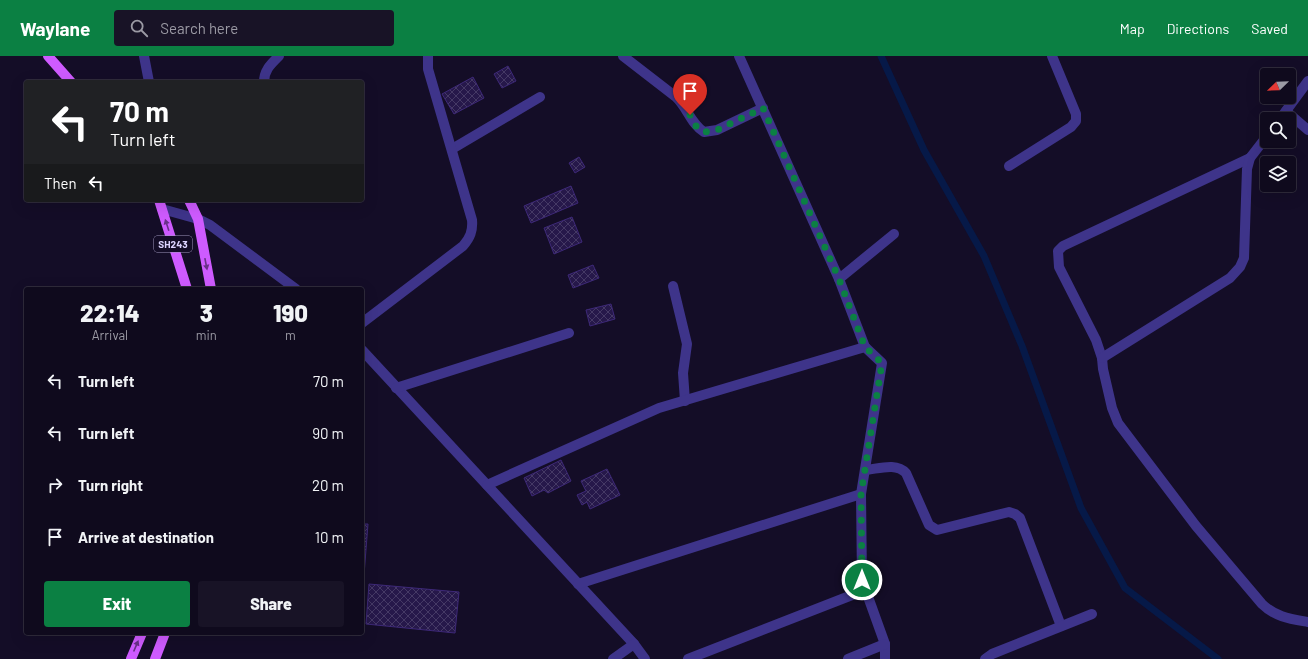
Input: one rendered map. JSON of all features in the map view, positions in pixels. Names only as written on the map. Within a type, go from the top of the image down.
[{"type":"main road","points":[[48,56],[69,80]]},
{"type":"main road","name":"SH243","points":[[190,202],[198,219],[211,287]]},
{"type":"main road","name":"SH243","points":[[160,204],[186,287]]},
{"type":"main road","points":[[131,659],[141,635]]},
{"type":"main road","points":[[155,659],[164,635]]},
{"type":"street","points":[[144,56],[149,80]]},
{"type":"street","points":[[264,80],[264,76],[268,68],[279,56]]},
{"type":"street","points":[[364,321],[463,246],[470,238],[473,229],[472,220],[428,69],[428,56]]},
{"type":"street","points":[[623,56],[676,97],[682,103],[697,128],[704,132],[717,130],[763,108]]},
{"type":"street","points":[[739,56],[839,279],[865,347],[882,363],[861,494],[862,580],[885,644],[885,659]]},
{"type":"street","points":[[1009,166],[1071,127],[1076,121],[1076,114],[1052,56]]},
{"type":"street","points":[[1285,112],[1308,81]]},
{"type":"street","points":[[452,149],[540,97]]},
{"type":"street","points":[[1296,123],[1308,130]]},
{"type":"street","points":[[1102,358],[1230,278],[1240,268],[1244,258],[1245,183],[1250,158],[1260,145]]},
{"type":"street","points":[[1250,158],[1064,246],[1058,251],[1059,268],[1096,340],[1102,358],[1112,408],[1118,423],[1196,526],[1269,611],[1280,617],[1308,622]]},
{"type":"street","points":[[160,204],[210,225],[293,287]]},
{"type":"street","points":[[839,279],[894,234]]},
{"type":"street","points":[[673,286],[687,344],[683,373],[685,401]]},
{"type":"street","points":[[396,388],[569,333]]},
{"type":"street","points":[[486,485],[659,408],[865,347]]},
{"type":"street","points":[[364,352],[634,644],[645,659]]},
{"type":"street","points":[[865,470],[891,467],[902,469],[906,473],[929,525],[937,530],[1002,513],[1015,514],[1020,518],[1061,626]]},
{"type":"street","points":[[578,584],[861,494]]},
{"type":"street","points":[[688,659],[865,590]]},
{"type":"street","points":[[985,659],[992,654],[1092,614]]},
{"type":"street","points":[[613,659],[634,644]]},
{"type":"street","points":[[848,659],[885,644]]},
{"type":"building","points":[[508,66],[516,81],[502,88],[494,74]]},
{"type":"building","points":[[473,77],[484,98],[454,114],[442,94]]},
{"type":"building","points":[[579,157],[585,167],[575,173],[569,163]]},
{"type":"building","points":[[571,186],[578,203],[531,223],[524,206]]},
{"type":"building","points":[[572,217],[582,242],[554,254],[544,228]]},
{"type":"building","points":[[593,265],[599,278],[573,288],[568,275]]},
{"type":"building","points":[[611,304],[615,319],[590,326],[586,310]]},
{"type":"building","points":[[561,460],[571,481],[548,493],[544,490],[532,496],[524,478]]},
{"type":"building","points":[[607,469],[620,495],[590,509],[587,502],[582,505],[577,495],[586,491],[581,481]]},
{"type":"building","points":[[364,524],[368,524],[364,575]]},
{"type":"building","points":[[369,584],[459,592],[455,633],[366,624]]},
{"type":"waterway","points":[[881,56],[924,150],[984,256],[1022,346],[1081,508],[1125,588],[1218,659]]},
{"type":"route","points":[[690,115],[697,128],[704,132],[717,130],[763,108],[839,279],[865,347],[882,363],[861,494],[862,580]]}]
